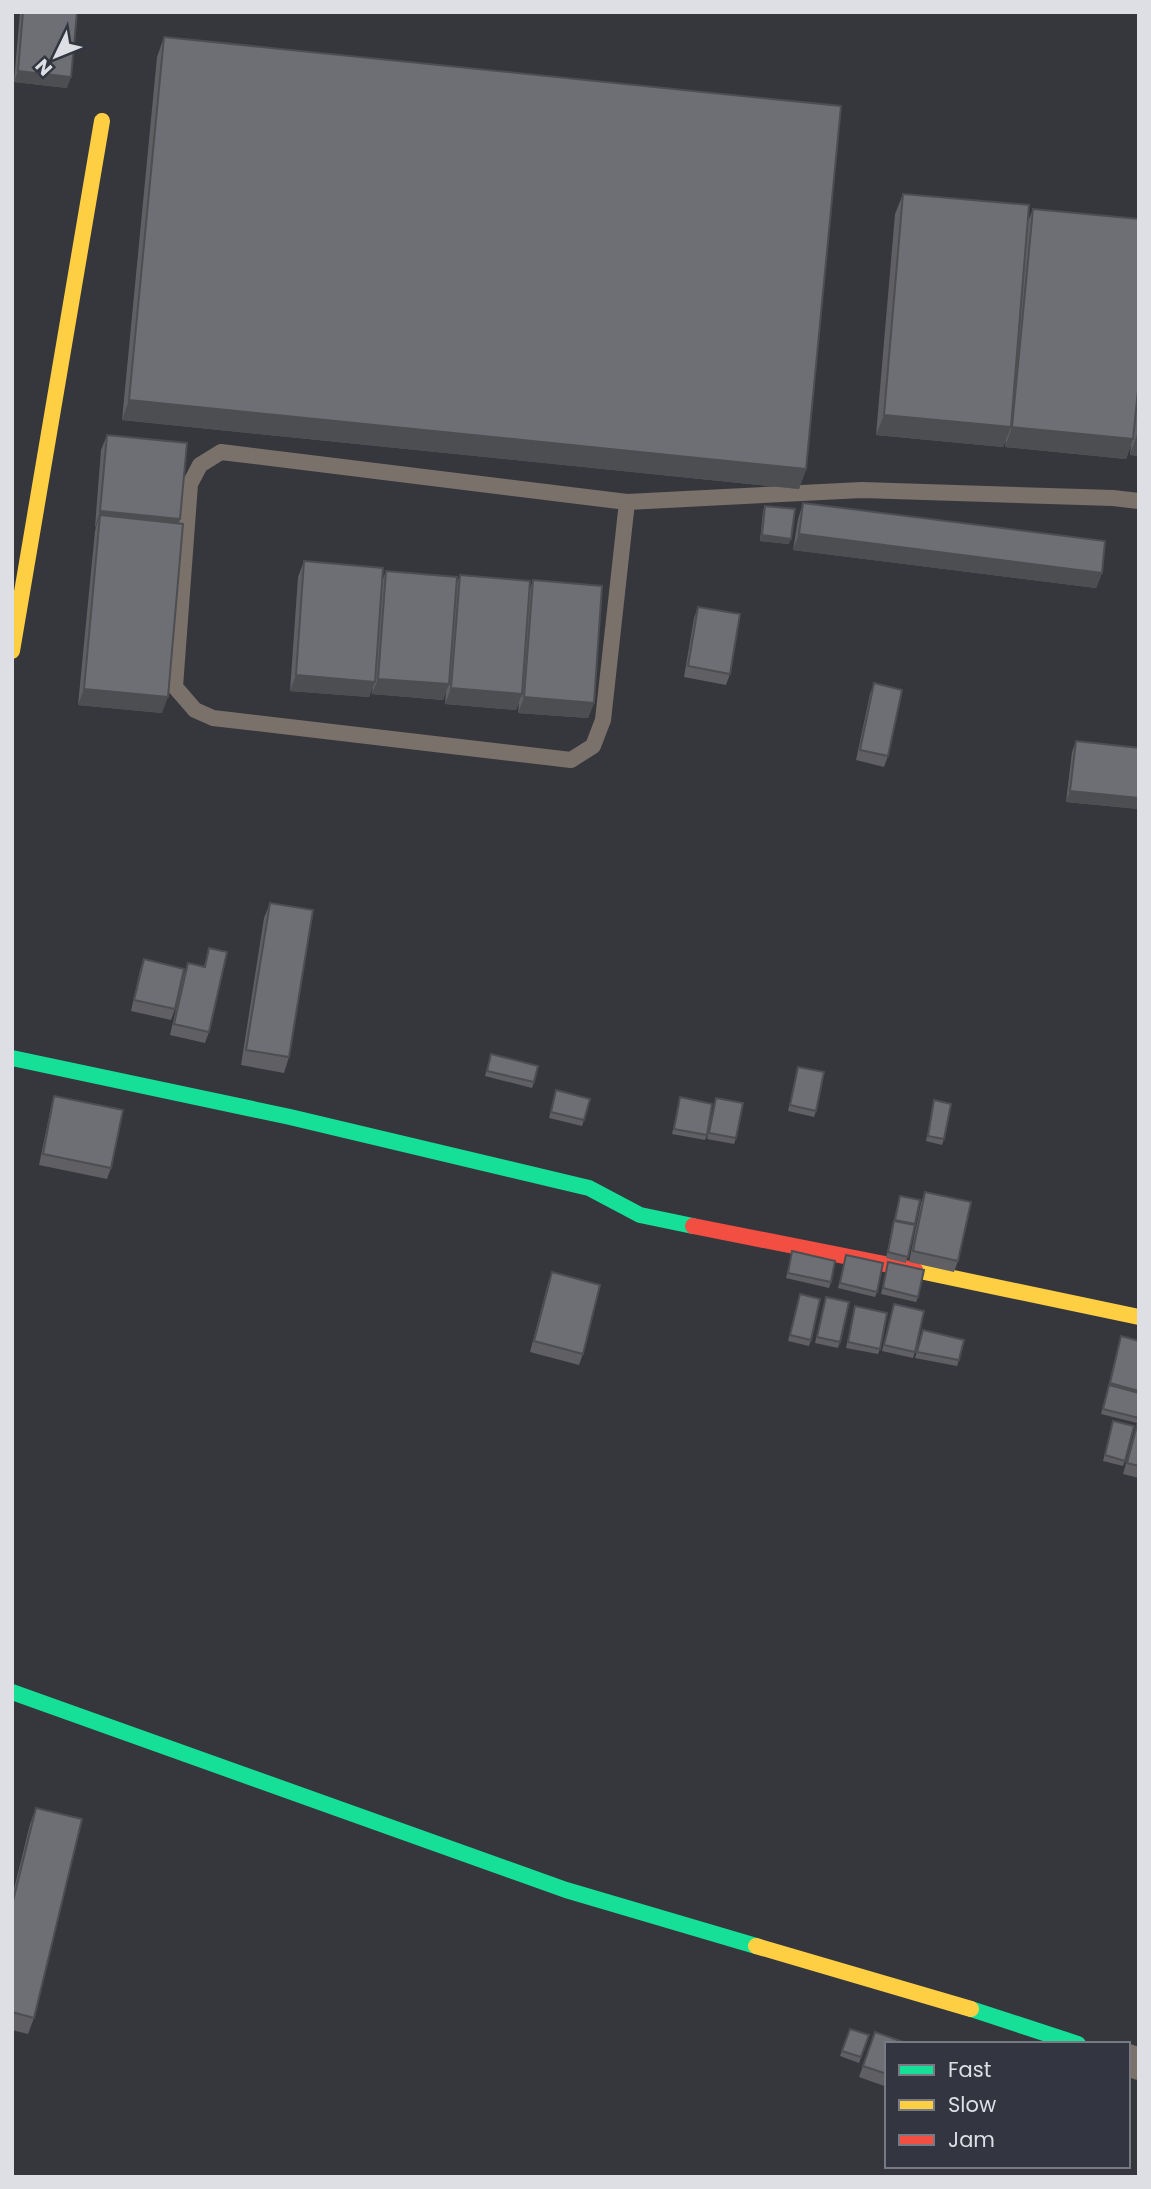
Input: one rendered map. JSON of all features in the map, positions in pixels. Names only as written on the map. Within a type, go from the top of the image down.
[{"type":"street","points":[[12,651],[102,121]]},
{"type":"street","points":[[12,1058],[289,1117],[589,1188],[639,1215],[1139,1317]]},
{"type":"street","points":[[12,1692],[566,1890],[997,2017],[1072,2042]]},
{"type":"lane","points":[[627,502],[603,720],[593,746],[570,760],[213,718],[195,709],[175,687],[190,484],[200,465],[221,452],[627,502],[862,490],[1139,501]]},
{"type":"building","points":[[23,12],[77,12],[71,77],[18,71]]},
{"type":"building","points":[[164,37],[841,106],[806,469],[129,400]]},
{"type":"building","points":[[903,194],[1029,205],[1011,427],[884,415]]},
{"type":"building","points":[[1033,209],[1139,219],[1139,380],[1133,439],[1012,427]]},
{"type":"building","points":[[107,435],[187,443],[180,519],[100,511]]},
{"type":"building","points":[[803,503],[1105,541],[1102,573],[799,534]]},
{"type":"building","points":[[765,506],[795,509],[791,539],[762,535]]},
{"type":"building","points":[[100,515],[183,524],[168,697],[84,689]]},
{"type":"building","points":[[304,561],[383,568],[375,682],[296,675]]},
{"type":"building","points":[[386,571],[457,577],[449,684],[378,679]]},
{"type":"building","points":[[460,575],[530,581],[522,694],[451,688]]},
{"type":"building","points":[[533,580],[602,586],[594,703],[524,697]]},
{"type":"building","points":[[698,607],[740,614],[730,674],[688,666]]},
{"type":"building","points":[[874,683],[902,690],[888,756],[860,750]]},
{"type":"building","points":[[1076,741],[1139,748],[1139,798],[1070,791]]},
{"type":"building","points":[[270,903],[313,910],[289,1057],[246,1050]]},
{"type":"building","points":[[209,948],[227,952],[209,1032],[174,1024],[188,963],[205,967]]},
{"type":"building","points":[[144,959],[184,969],[175,1009],[134,1000]]},
{"type":"building","points":[[491,1054],[538,1066],[534,1082],[487,1071]]},
{"type":"building","points":[[798,1067],[824,1072],[816,1111],[790,1105]]},
{"type":"building","points":[[556,1090],[590,1099],[584,1120],[551,1112]]},
{"type":"building","points":[[54,1096],[123,1110],[111,1168],[43,1154]]},
{"type":"building","points":[[680,1097],[712,1104],[707,1135],[674,1129]]},
{"type":"building","points":[[716,1098],[743,1103],[736,1138],[709,1133]]},
{"type":"building","points":[[934,1100],[951,1104],[944,1139],[928,1136]]},
{"type":"building","points":[[925,1192],[971,1202],[958,1261],[913,1251]]},
{"type":"building","points":[[900,1196],[920,1200],[915,1224],[895,1220]]},
{"type":"building","points":[[894,1221],[915,1225],[908,1257],[888,1252]]},
{"type":"building","points":[[792,1251],[835,1261],[831,1282],[788,1273]]},
{"type":"building","points":[[846,1255],[883,1263],[877,1292],[840,1283]]},
{"type":"building","points":[[888,1262],[924,1270],[918,1297],[883,1288]]},
{"type":"building","points":[[552,1272],[600,1285],[583,1354],[534,1341]]},
{"type":"building","points":[[800,1294],[820,1299],[811,1340],[790,1335]]},
{"type":"building","points":[[826,1297],[849,1302],[840,1342],[817,1337]]},
{"type":"building","points":[[894,1304],[924,1311],[915,1352],[884,1345]]},
{"type":"building","points":[[855,1306],[887,1313],[880,1349],[848,1342]]},
{"type":"building","points":[[923,1330],[964,1340],[959,1360],[917,1352]]},
{"type":"building","points":[[1121,1336],[1139,1341],[1139,1391],[1110,1383]]},
{"type":"building","points":[[1109,1385],[1139,1393],[1139,1418],[1103,1409]]},
{"type":"building","points":[[1139,1418],[1139,1466],[1127,1463]]},
{"type":"building","points":[[1113,1421],[1134,1426],[1125,1461],[1105,1455]]},
{"type":"building","points":[[36,1808],[82,1819],[34,2018],[12,2012],[12,1905]]},
{"type":"building","points":[[850,2029],[869,2035],[861,2057],[842,2051]]},
{"type":"building","points":[[875,2032],[903,2042],[885,2042],[885,2073],[863,2066]]},
{"type":"traffic: fast","points":[[12,1058],[290,1117],[589,1188],[640,1215],[693,1226]]},
{"type":"traffic: fast","points":[[12,1692],[566,1890],[756,1946]]},
{"type":"traffic: fast","points":[[971,2009],[1072,2042]]},
{"type":"traffic: slow","points":[[12,651],[102,121]]},
{"type":"traffic: slow","points":[[915,1270],[1139,1317]]},
{"type":"traffic: slow","points":[[756,1946],[971,2009]]},
{"type":"traffic: jam","points":[[693,1226],[915,1270]]}]
